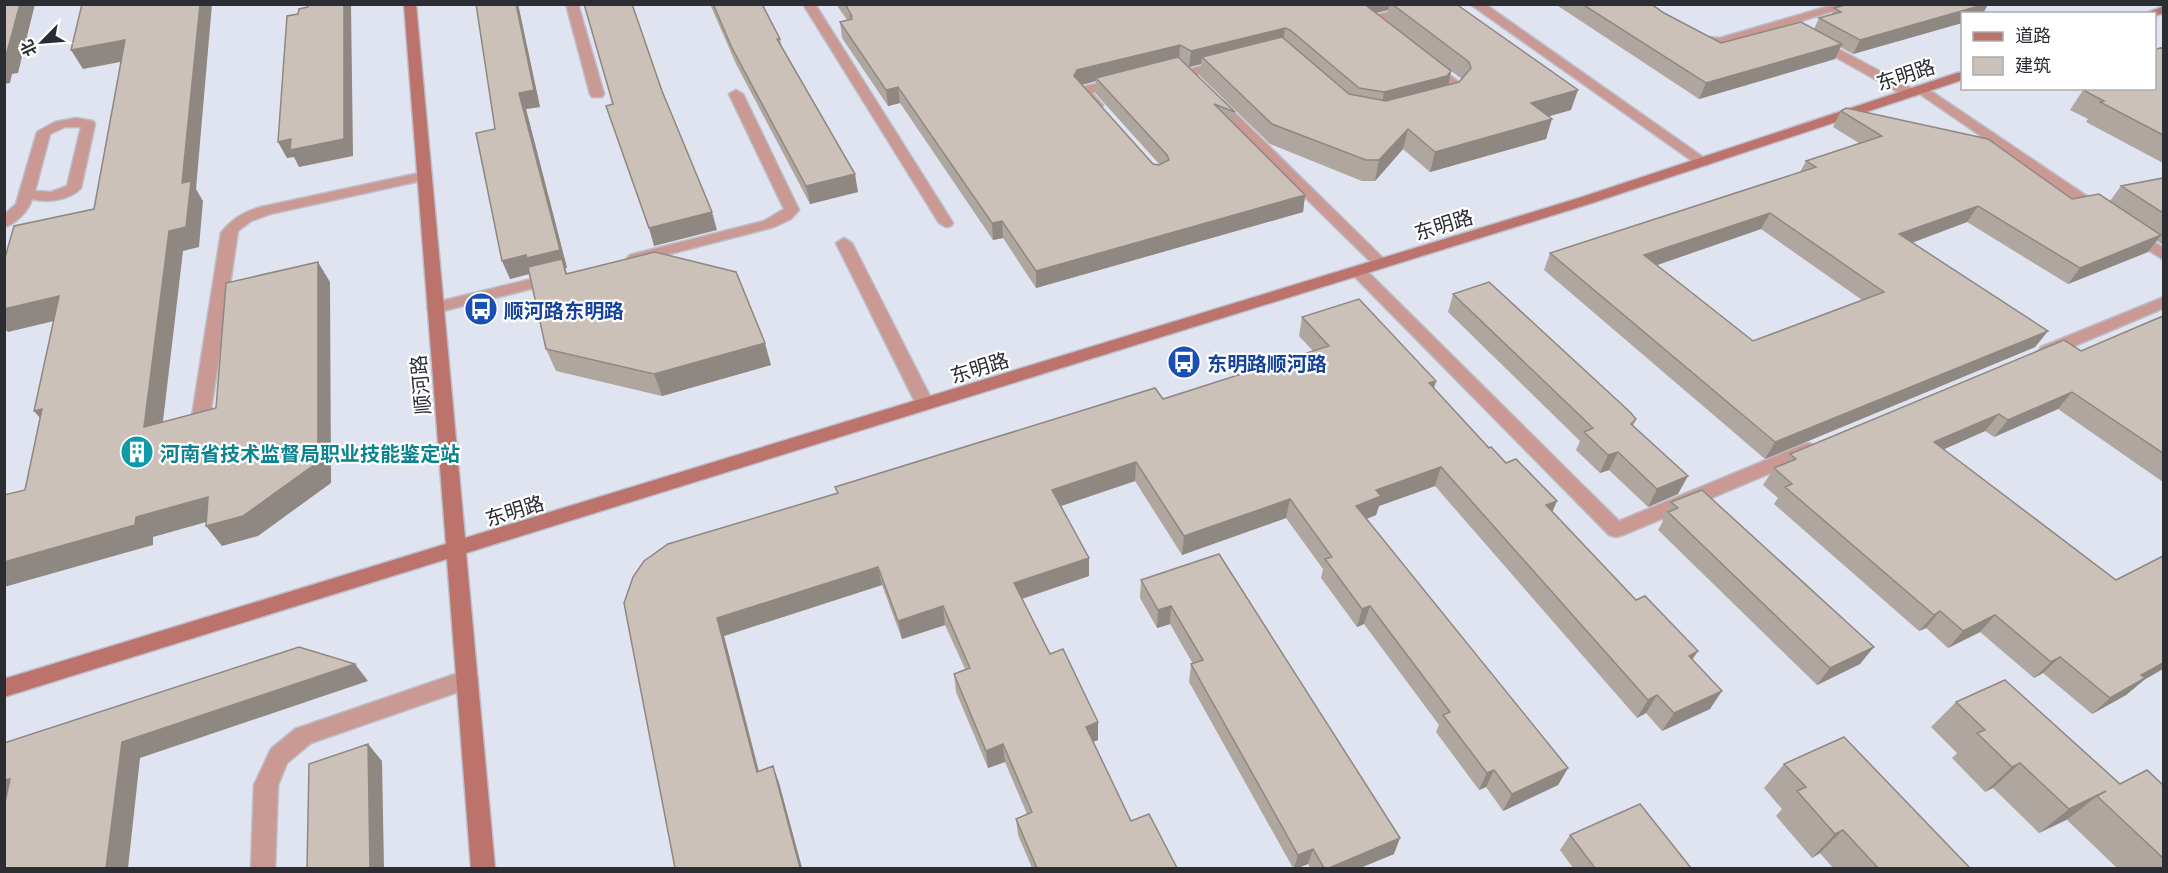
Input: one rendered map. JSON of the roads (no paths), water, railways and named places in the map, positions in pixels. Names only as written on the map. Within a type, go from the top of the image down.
[{"type":"street","name":"顺河路","points":[[410,4],[483,868]]},
{"type":"street","points":[[572,4],[597,94]]},
{"type":"street","points":[[808,4],[946,224]]},
{"type":"street","points":[[1389,33],[1372,20],[1437,4]]},
{"type":"street","points":[[1476,4],[1703,162]]},
{"type":"street","points":[[1685,34],[1694,40],[1720,42],[1796,30],[1850,4]]},
{"type":"street","points":[[1796,30],[1916,91],[2106,215]]},
{"type":"street","points":[[1415,53],[1458,86],[1449,97],[1426,103]]},
{"type":"street","points":[[1195,81],[1240,60]]},
{"type":"street","points":[[1159,72],[1180,67],[1381,264]]},
{"type":"street","name":"东明路","points":[[4,688],[1584,201],[1961,76]]},
{"type":"street","points":[[1106,116],[1083,91],[1137,78]]},
{"type":"street","points":[[619,262],[769,224],[786,216],[792,210],[736,94]]},
{"type":"street","points":[[4,223],[23,206],[44,132],[53,126],[67,122],[88,124],[74,188],[65,193],[39,198],[27,193]]},
{"type":"street","points":[[201,416],[229,233],[236,224],[244,217],[266,210],[424,176]]},
{"type":"street","points":[[2125,229],[2163,255]]},
{"type":"street","points":[[844,243],[926,404]]},
{"type":"street","points":[[1358,271],[1616,530],[1824,444]]},
{"type":"street","points":[[435,308],[573,273]]},
{"type":"street","points":[[2032,357],[2163,302]]},
{"type":"street","points":[[262,868],[266,785],[279,756],[303,736],[467,680]]},
{"type":"place","name":"顺河路东明路","points":[[481,309]]},
{"type":"place","name":"东明路顺河路","points":[[1184,362]]},
{"type":"place","name":"河南省技术监督局职业技能鉴定站","points":[[137,452]]}]
